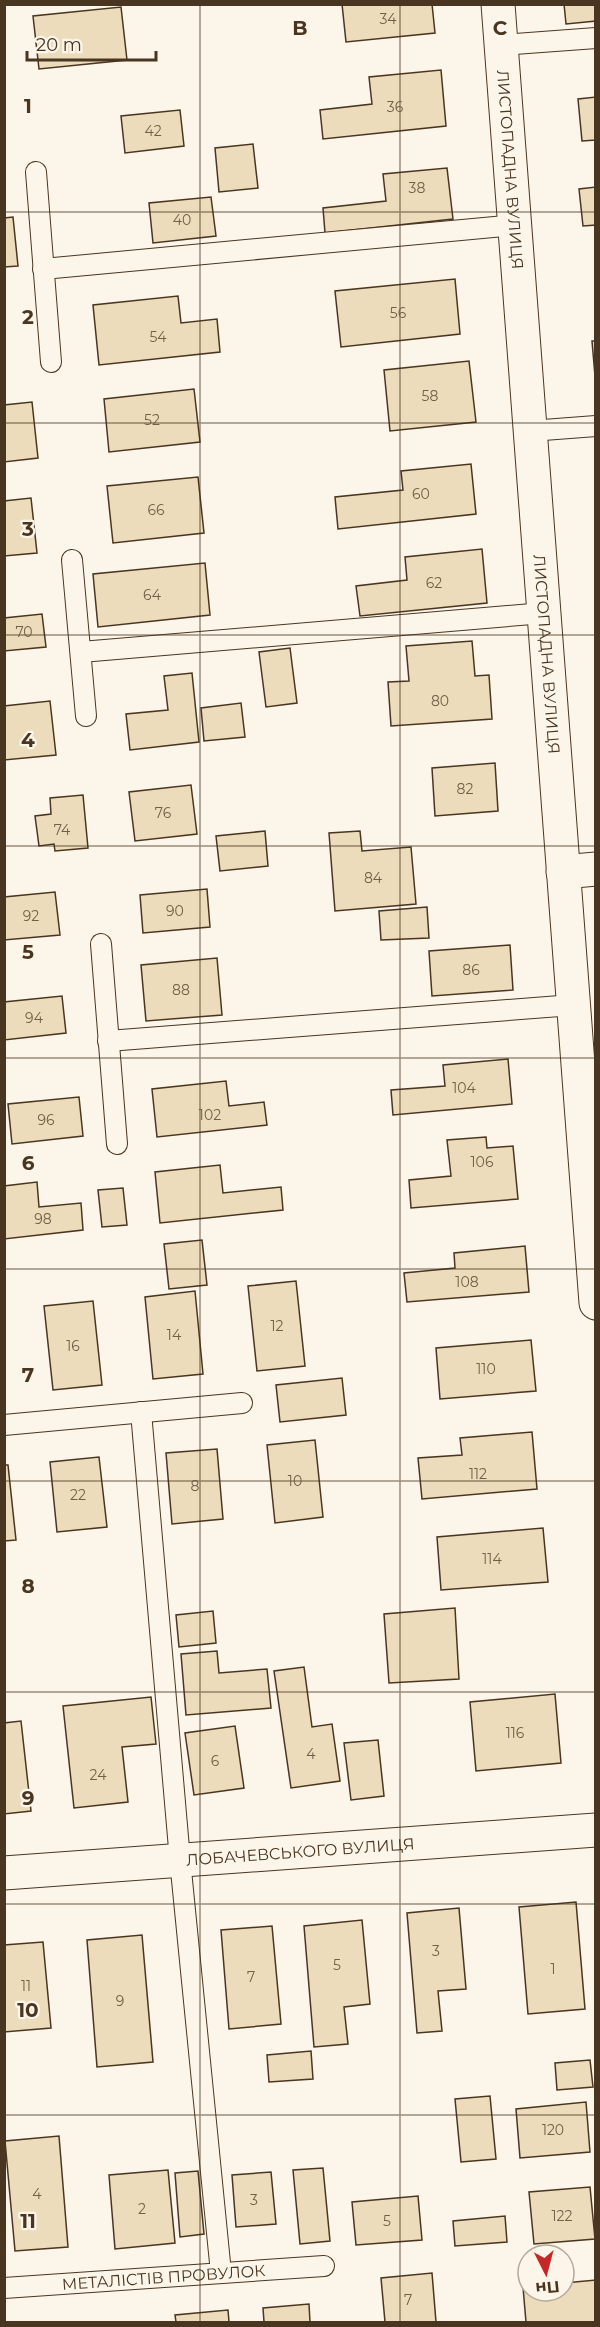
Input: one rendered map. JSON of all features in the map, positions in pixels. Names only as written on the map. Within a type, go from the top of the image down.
[{"type":"street","name":"ЛИСТОПАДНА ВУЛИЦЯ","points":[[498,4],[596,1304]]},
{"type":"street","points":[[563,872],[596,869]]},
{"type":"street","name":"ЛОБАЧЕВСЬКОГО ВУЛИЦЯ","points":[[4,1873],[596,1830]]},
{"type":"lane","points":[[501,45],[596,38]]},
{"type":"lane","points":[[36,172],[51,362]]},
{"type":"lane","points":[[43,269],[515,225]]},
{"type":"lane","points":[[530,431],[596,426]]},
{"type":"lane","points":[[72,560],[86,716]]},
{"type":"lane","points":[[81,652],[544,613]]},
{"type":"lane","points":[[100,944],[117,1144]]},
{"type":"lane","points":[[108,1041],[573,1005]]},
{"type":"lane","points":[[4,1425],[242,1403]]},
{"type":"lane","points":[[141,1412],[180,1860],[221,2273]]},
{"type":"lane","name":"МЕТАЛІСТІВ ПРОВУЛОК","points":[[4,2288],[324,2266]]},
{"type":"building","points":[[342,4],[432,4],[435,33],[346,42]]},
{"type":"building","points":[[564,4],[596,4],[596,21],[566,24]]},
{"type":"building","points":[[121,7],[127,60],[39,69],[33,16]]},
{"type":"building","points":[[441,70],[446,126],[323,139],[320,110],[372,104],[369,77]]},
{"type":"building","points":[[596,97],[596,140],[582,141],[578,99]]},
{"type":"building","points":[[180,110],[184,146],[125,153],[121,116]]},
{"type":"building","points":[[253,144],[258,188],[219,192],[215,148]]},
{"type":"building","points":[[447,168],[453,219],[325,233],[323,208],[386,201],[383,174]]},
{"type":"building","points":[[596,187],[596,225],[583,226],[579,189]]},
{"type":"building","points":[[211,197],[216,236],[153,243],[149,203]]},
{"type":"building","points":[[13,217],[18,266],[4,267],[4,218]]},
{"type":"building","points":[[455,279],[460,334],[341,347],[335,291]]},
{"type":"building","points":[[178,296],[181,323],[217,319],[220,352],[99,365],[93,305]]},
{"type":"building","points":[[592,341],[596,341],[596,388]]},
{"type":"building","points":[[469,361],[476,422],[390,431],[384,370]]},
{"type":"building","points":[[194,389],[200,442],[109,452],[104,399]]},
{"type":"building","points":[[32,402],[38,458],[4,462],[4,405]]},
{"type":"building","points":[[471,464],[476,514],[338,529],[335,497],[403,490],[401,471]]},
{"type":"building","points":[[198,477],[204,533],[113,543],[107,486]]},
{"type":"building","points":[[31,498],[37,553],[4,556],[4,501]]},
{"type":"building","points":[[482,549],[487,603],[360,616],[356,586],[407,580],[405,557]]},
{"type":"building","points":[[205,563],[210,615],[98,627],[93,574]]},
{"type":"building","points":[[42,614],[46,647],[4,651],[4,618]]},
{"type":"building","points":[[472,641],[475,676],[489,675],[492,719],[391,726],[388,682],[409,681],[406,646]]},
{"type":"building","points":[[290,648],[297,703],[266,707],[259,652]]},
{"type":"building","points":[[192,673],[199,742],[130,750],[126,714],[168,710],[164,676]]},
{"type":"building","points":[[50,701],[56,755],[4,760],[4,706]]},
{"type":"building","points":[[241,703],[245,737],[204,741],[201,708]]},
{"type":"building","points":[[495,763],[498,811],[435,816],[432,768]]},
{"type":"building","points":[[191,785],[197,834],[135,841],[129,792]]},
{"type":"building","points":[[83,795],[88,848],[55,851],[54,844],[39,846],[35,816],[51,814],[50,798]]},
{"type":"building","points":[[265,831],[268,866],[220,871],[216,836]]},
{"type":"building","points":[[360,831],[362,851],[411,847],[416,904],[335,911],[329,833]]},
{"type":"building","points":[[207,889],[210,927],[143,933],[140,895]]},
{"type":"building","points":[[55,892],[60,935],[4,940],[4,897]]},
{"type":"building","points":[[427,907],[429,938],[381,940],[379,911]]},
{"type":"building","points":[[510,945],[513,990],[432,996],[429,951]]},
{"type":"building","points":[[217,958],[222,1015],[146,1021],[141,965]]},
{"type":"building","points":[[62,996],[66,1033],[4,1040],[4,1002]]},
{"type":"building","points":[[508,1059],[512,1104],[393,1115],[391,1090],[445,1086],[443,1065]]},
{"type":"building","points":[[226,1081],[229,1106],[264,1102],[267,1125],[157,1137],[152,1089]]},
{"type":"building","points":[[79,1097],[83,1136],[12,1144],[8,1104]]},
{"type":"building","points":[[486,1137],[487,1148],[513,1146],[518,1199],[411,1208],[409,1180],[451,1176],[447,1140]]},
{"type":"building","points":[[220,1165],[223,1193],[281,1187],[283,1210],[160,1223],[155,1172]]},
{"type":"building","points":[[37,1182],[39,1207],[81,1203],[83,1230],[4,1239],[4,1186]]},
{"type":"building","points":[[123,1188],[127,1225],[102,1227],[98,1190]]},
{"type":"building","points":[[202,1240],[207,1285],[169,1289],[164,1244]]},
{"type":"building","points":[[525,1246],[529,1292],[407,1302],[404,1273],[455,1268],[454,1253]]},
{"type":"building","points":[[296,1281],[305,1366],[257,1371],[248,1286]]},
{"type":"building","points":[[195,1291],[203,1374],[153,1379],[145,1297]]},
{"type":"building","points":[[93,1301],[102,1385],[53,1390],[44,1306]]},
{"type":"building","points":[[531,1340],[536,1391],[440,1399],[436,1348]]},
{"type":"building","points":[[342,1378],[346,1415],[280,1422],[276,1385]]},
{"type":"building","points":[[532,1432],[537,1489],[422,1499],[418,1458],[462,1455],[460,1438]]},
{"type":"building","points":[[315,1440],[323,1517],[275,1523],[267,1445]]},
{"type":"building","points":[[217,1449],[223,1519],[172,1524],[166,1453]]},
{"type":"building","points":[[99,1457],[107,1527],[57,1532],[50,1462]]},
{"type":"building","points":[[4,1465],[8,1465],[16,1540],[4,1541]]},
{"type":"building","points":[[543,1528],[548,1582],[441,1590],[437,1537]]},
{"type":"building","points":[[455,1608],[459,1679],[389,1683],[384,1614]]},
{"type":"building","points":[[213,1611],[216,1643],[179,1647],[176,1615]]},
{"type":"building","points":[[217,1651],[219,1673],[267,1669],[271,1708],[186,1715],[181,1654]]},
{"type":"building","points":[[304,1667],[312,1727],[332,1724],[340,1781],[291,1788],[274,1671]]},
{"type":"building","points":[[555,1694],[561,1763],[476,1771],[470,1702]]},
{"type":"building","points":[[151,1697],[156,1744],[122,1747],[128,1802],[74,1808],[63,1706]]},
{"type":"building","points":[[21,1721],[31,1811],[4,1814],[4,1723]]},
{"type":"building","points":[[235,1726],[244,1788],[194,1795],[185,1733]]},
{"type":"building","points":[[378,1740],[384,1796],[351,1800],[344,1743]]},
{"type":"building","points":[[576,1902],[585,2009],[528,2014],[519,1907]]},
{"type":"building","points":[[459,1908],[466,1989],[438,1991],[442,2031],[417,2033],[407,1913]]},
{"type":"building","points":[[362,1920],[370,2004],[344,2007],[348,2044],[314,2047],[304,1926]]},
{"type":"building","points":[[272,1926],[281,2024],[229,2029],[221,1930]]},
{"type":"building","points":[[142,1935],[153,2062],[97,2067],[87,1940]]},
{"type":"building","points":[[43,1942],[51,2028],[4,2032],[4,1945]]},
{"type":"building","points":[[311,2051],[313,2079],[269,2082],[267,2055]]},
{"type":"building","points":[[590,2060],[593,2087],[557,2090],[555,2063]]},
{"type":"building","points":[[490,2096],[496,2159],[461,2162],[455,2099]]},
{"type":"building","points":[[586,2102],[590,2152],[520,2158],[516,2109]]},
{"type":"building","points":[[59,2136],[68,2247],[15,2251],[5,2141]]},
{"type":"building","points":[[323,2168],[330,2241],[300,2244],[293,2170]]},
{"type":"building","points":[[168,2170],[175,2243],[115,2249],[109,2175]]},
{"type":"building","points":[[198,2171],[204,2234],[180,2237],[175,2173]]},
{"type":"building","points":[[271,2172],[276,2224],[236,2227],[232,2175]]},
{"type":"building","points":[[590,2187],[595,2239],[534,2243],[529,2192]]},
{"type":"building","points":[[418,2196],[422,2240],[356,2245],[352,2202]]},
{"type":"building","points":[[505,2216],[507,2242],[455,2246],[453,2221]]},
{"type":"building","points":[[432,2273],[436,2322],[385,2322],[381,2278]]},
{"type":"building","points":[[596,2280],[596,2322],[526,2322],[524,2303],[576,2303],[576,2282]]},
{"type":"building","points":[[309,2304],[310,2322],[264,2322],[263,2308]]},
{"type":"building","points":[[228,2310],[229,2322],[176,2322],[175,2315]]}]
